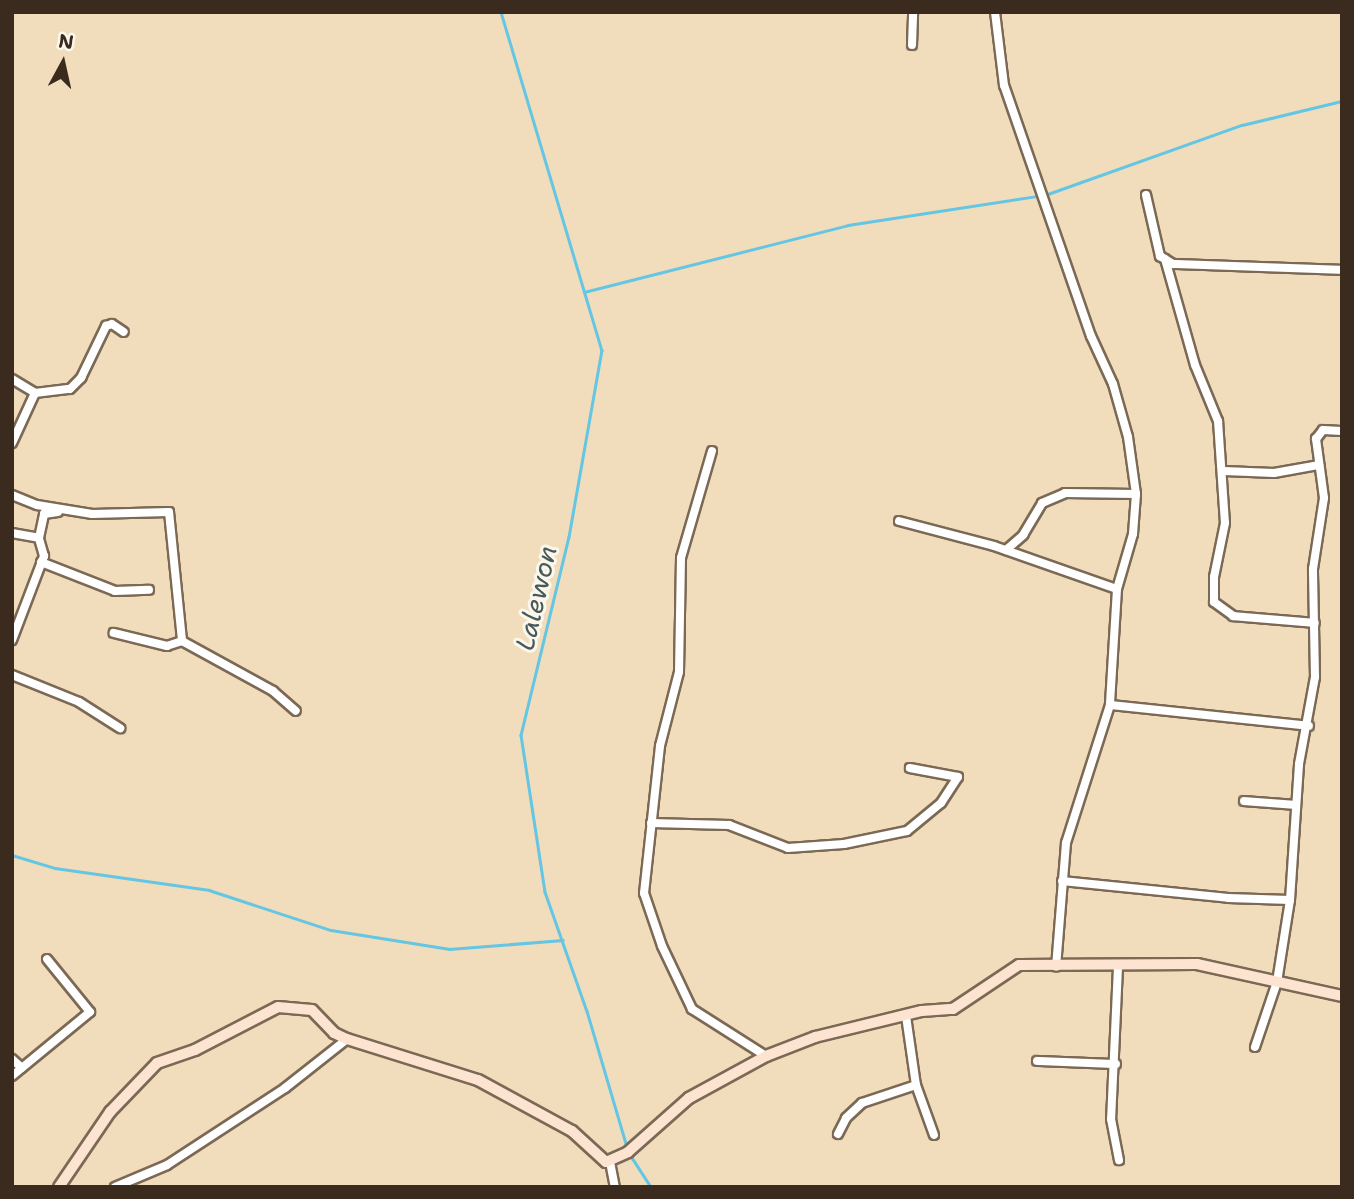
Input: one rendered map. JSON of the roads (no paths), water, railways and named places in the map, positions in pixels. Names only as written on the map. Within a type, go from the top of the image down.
[{"type":"street","points":[[912,45],[913,12]]},
{"type":"street","points":[[995,12],[1004,85],[1091,336],[1113,384],[1136,494],[1133,534],[1117,589],[1110,705],[1072,820],[1062,881],[1056,967]]},
{"type":"street","points":[[1146,195],[1160,256],[1173,264],[1342,270]]},
{"type":"street","points":[[1166,259],[1195,365],[1216,411],[1224,471],[1225,523],[1214,577],[1214,603],[1233,616],[1315,623]]},
{"type":"street","points":[[12,379],[35,393],[70,389],[81,379],[106,326],[112,324],[124,332]]},
{"type":"street","points":[[12,443],[35,393]]},
{"type":"street","points":[[1255,1046],[1277,982],[1290,900],[1298,764],[1309,726],[1315,623],[1314,569],[1324,498],[1319,465],[1319,432],[1342,431]]},
{"type":"street","points":[[712,451],[681,558],[679,672],[660,746],[644,893],[686,1001],[699,1015],[766,1056]]},
{"type":"street","points":[[1224,471],[1274,473],[1319,465]]},
{"type":"street","points":[[1006,550],[1023,535],[1042,503],[1065,493],[1136,494]]},
{"type":"street","points":[[12,495],[65,511],[111,516],[165,509],[169,512],[182,641]]},
{"type":"street","points":[[12,640],[41,562],[39,538],[44,514],[65,511]]},
{"type":"street","points":[[899,521],[1006,550],[1117,589]]},
{"type":"street","points":[[12,533],[39,538]]},
{"type":"street","points":[[41,562],[115,591],[149,590]]},
{"type":"street","points":[[114,633],[167,646],[182,641],[273,691],[296,711]]},
{"type":"street","points":[[12,675],[79,702],[120,728]]},
{"type":"street","points":[[1110,705],[1309,726]]},
{"type":"street","points":[[651,823],[729,825],[788,848],[907,831],[941,803],[958,778],[910,768]]},
{"type":"street","points":[[1244,802],[1296,805]]},
{"type":"street","points":[[1062,881],[1228,898],[1290,900]]},
{"type":"street","points":[[12,1076],[90,1012],[47,959]]},
{"type":"street","points":[[59,1187],[110,1112],[157,1063],[195,1051],[278,1007],[312,1010],[334,1034],[347,1040],[478,1080],[572,1131],[597,1158],[610,1162],[628,1152],[689,1098],[766,1056],[815,1037],[906,1016],[953,1009],[1011,967],[1196,964],[1342,996]]},
{"type":"street","points":[[1118,967],[1116,1064],[1111,1119],[1118,1160]]},
{"type":"street","points":[[906,1016],[916,1085],[934,1135]]},
{"type":"street","points":[[116,1187],[167,1166],[285,1088],[347,1040]]},
{"type":"street","points":[[12,1059],[22,1068]]},
{"type":"street","points":[[1037,1061],[1054,1065],[1116,1064]]},
{"type":"street","points":[[838,1134],[846,1118],[862,1104],[916,1085]]},
{"type":"street","points":[[610,1162],[615,1187]]},
{"type":"waterway","name":"Lalewon","points":[[501,12],[602,350],[569,537],[521,735],[545,892],[587,1011],[627,1147]]},
{"type":"waterway","points":[[1045,195],[1242,125],[1342,101]]},
{"type":"waterway","points":[[584,292],[848,225],[1038,196]]},
{"type":"waterway","points":[[12,855],[55,868],[209,890],[331,930],[449,949],[563,940]]},
{"type":"waterway","name":"Lalewon","points":[[629,1153],[651,1187]]}]
